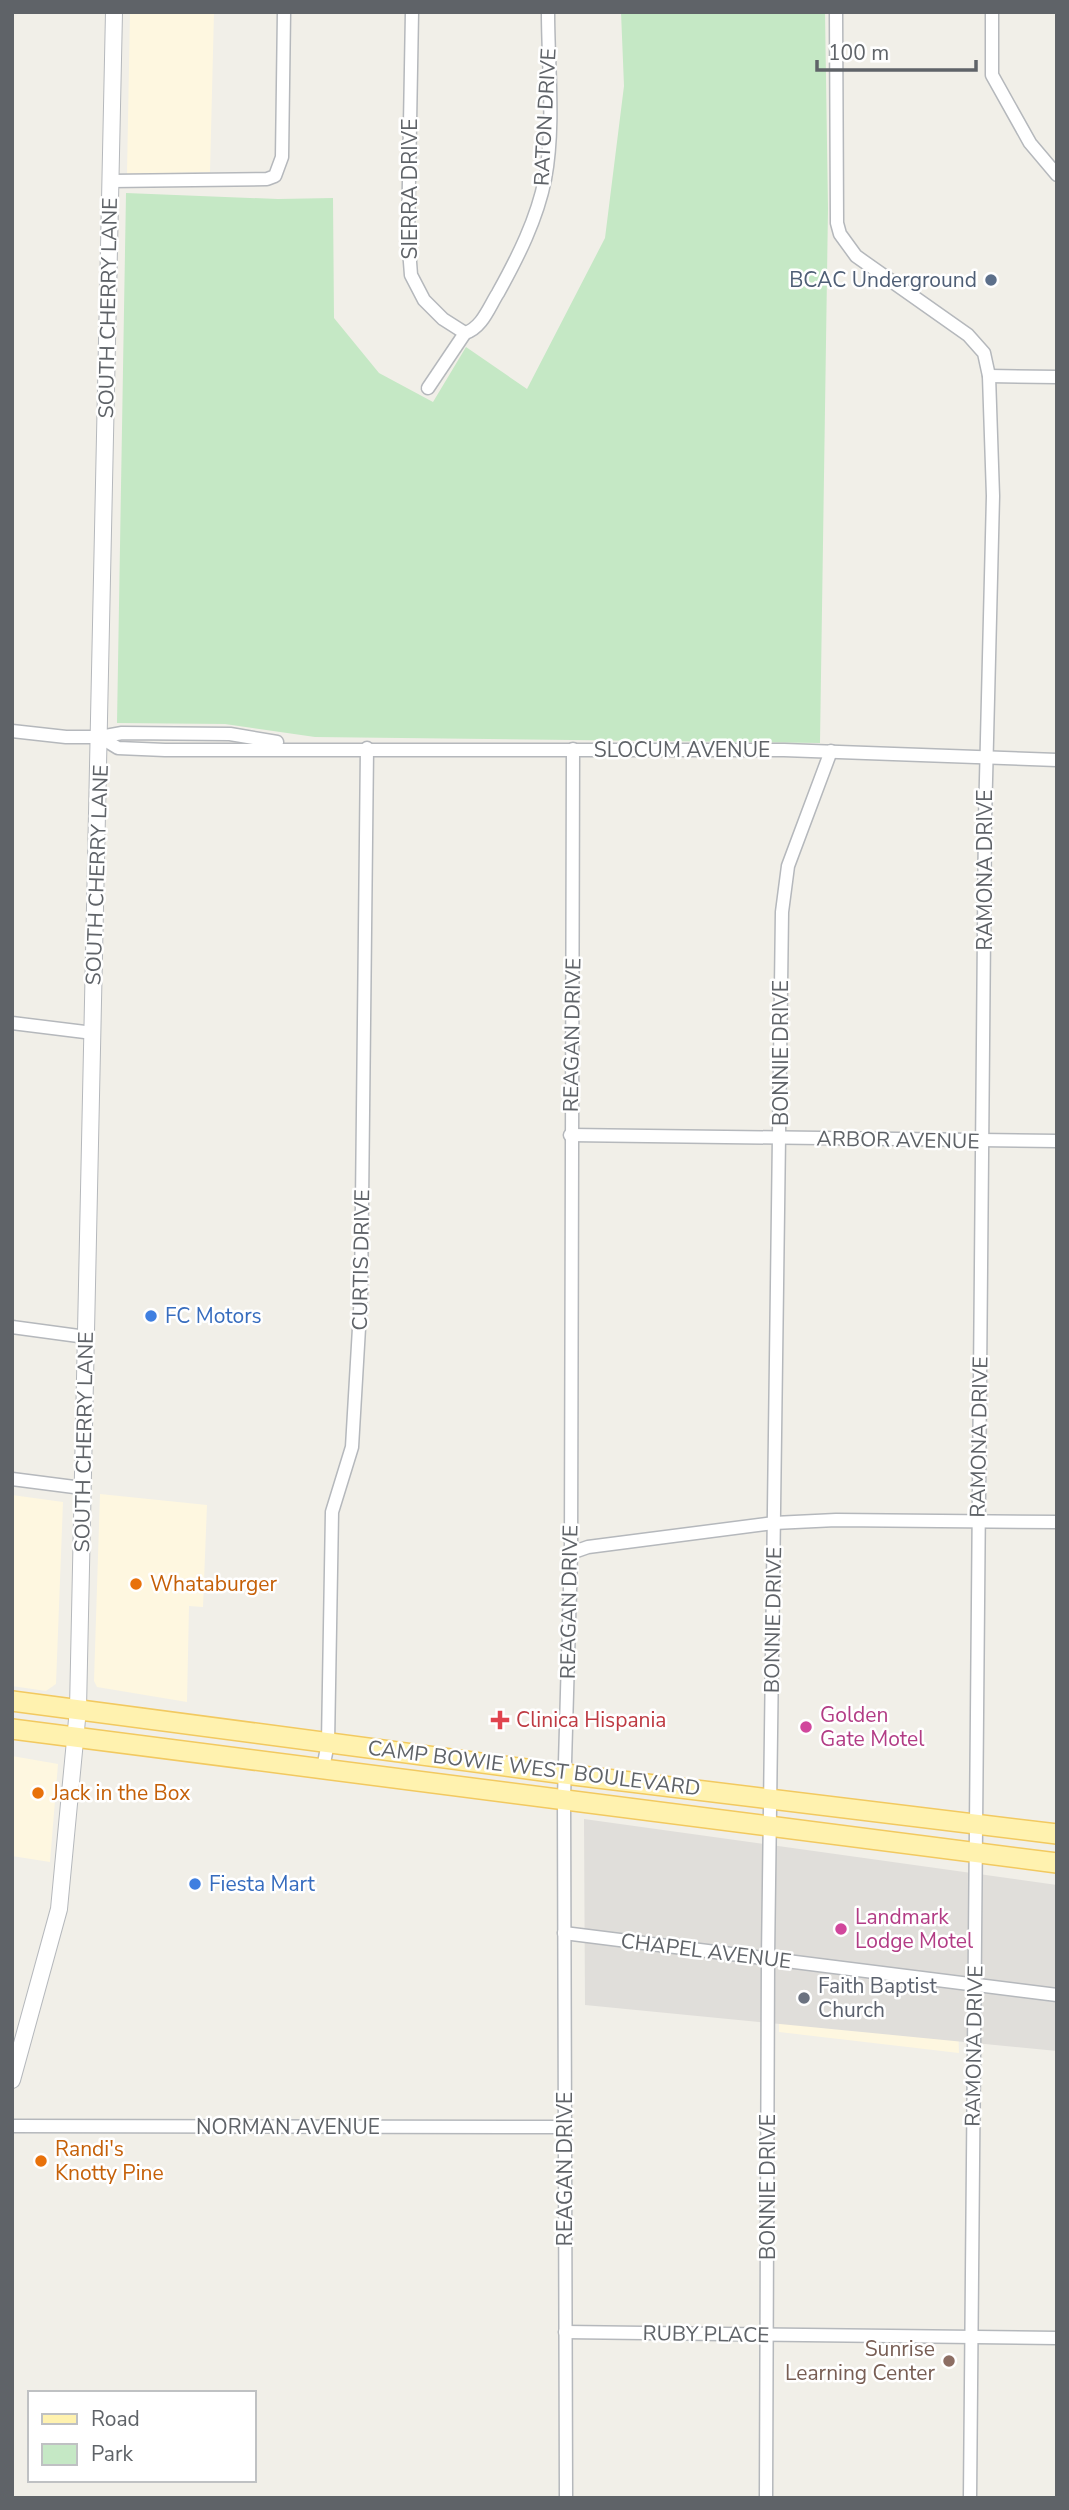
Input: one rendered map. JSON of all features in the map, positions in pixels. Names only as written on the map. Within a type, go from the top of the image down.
[{"type":"main road","name":"CAMP BOWIE WEST BOULEVARD","points":[[12,1701],[565,1774],[771,1797],[1057,1834]]},
{"type":"main road","name":"CAMP BOWIE WEST BOULEVARD","points":[[12,1729],[1057,1863]]},
{"type":"street","name":"SOUTH CHERRY LANE","points":[[12,2080],[59,1909],[78,1709],[114,12]]},
{"type":"street","points":[[110,181],[255,179],[275,176],[282,157],[284,12]]},
{"type":"street","name":"SIERRA DRIVE","points":[[412,12],[408,236],[411,275],[424,300],[443,319],[470,332]]},
{"type":"street","name":"RATON DRIVE","points":[[428,388],[470,332],[513,265],[541,198],[548,145],[548,12]]},
{"type":"street","name":"RAMONA DRIVE","points":[[836,12],[837,223],[840,234],[856,256],[968,335],[985,353],[989,376],[993,496],[987,758],[970,2498]]},
{"type":"street","points":[[992,12],[992,75],[1030,144],[1057,175]]},
{"type":"street","points":[[989,376],[1057,377]]},
{"type":"street","name":"SLOCUM AVENUE","points":[[12,731],[66,737],[100,737],[118,748],[831,751],[1057,760]]},
{"type":"street","name":"CURTIS DRIVE","points":[[323,1768],[328,1743],[332,1512],[352,1447],[361,1294],[367,748]]},
{"type":"street","name":"REAGAN DRIVE","points":[[566,2498],[564,1798],[571,1553],[573,749]]},
{"type":"street","name":"BONNIE DRIVE","points":[[766,2498],[769,1826],[782,912],[788,866],[831,751]]},
{"type":"street","points":[[12,1023],[93,1033]]},
{"type":"street","name":"ARBOR AVENUE","points":[[570,1135],[1057,1141]]},
{"type":"street","points":[[12,1327],[86,1337]]},
{"type":"street","points":[[12,1479],[82,1488]]},
{"type":"street","points":[[571,1553],[588,1547],[774,1523],[836,1520],[1057,1522]]},
{"type":"street","name":"CHAPEL AVENUE","points":[[564,1933],[1057,1995]]},
{"type":"street","name":"NORMAN AVENUE","points":[[12,2126],[565,2127]]},
{"type":"street","name":"RUBY PLACE","points":[[565,2332],[1057,2338]]},
{"type":"shaded area","points":[[130,12],[214,12],[210,172],[127,174]]},
{"type":"shaded area","points":[[100,1494],[207,1505],[203,1607],[189,1606],[187,1702],[97,1687],[94,1681]]},
{"type":"shaded area","points":[[12,1495],[63,1502],[56,1684],[46,1691],[12,1686]]},
{"type":"shaded area","points":[[12,1756],[58,1764],[50,1862],[12,1856]]},
{"type":"shaded area","points":[[584,1819],[1057,1885],[1057,2051],[585,2005]]},
{"type":"shaded area","points":[[780,1970],[957,1993],[959,2053],[779,2032]]},
{"type":"green space","points":[[621,12],[825,12],[828,209],[820,743],[315,737],[225,724],[117,723],[126,193],[278,199],[333,198],[334,318],[379,373],[433,402],[466,347],[527,389],[605,238],[624,86]]},
{"type":"place","name":"BCAC Underground","points":[[991,280]]},
{"type":"place","name":"FC Motors","points":[[151,1316]]},
{"type":"place","name":"Whataburger","points":[[136,1584]]},
{"type":"place","name":"Clinica Hispania","points":[[500,1720]]},
{"type":"place","name":"Golden Gate Motel","points":[[806,1727]]},
{"type":"place","name":"Jack in the Box","points":[[38,1793]]},
{"type":"place","name":"Fiesta Mart","points":[[195,1884]]},
{"type":"place","name":"Landmark Lodge Motel","points":[[841,1929]]},
{"type":"place","name":"Faith Baptist Church","points":[[804,1998]]},
{"type":"place","name":"Randi's Knotty Pine","points":[[41,2161]]},
{"type":"place","name":"Sunrise Learning Center","points":[[949,2361]]}]
